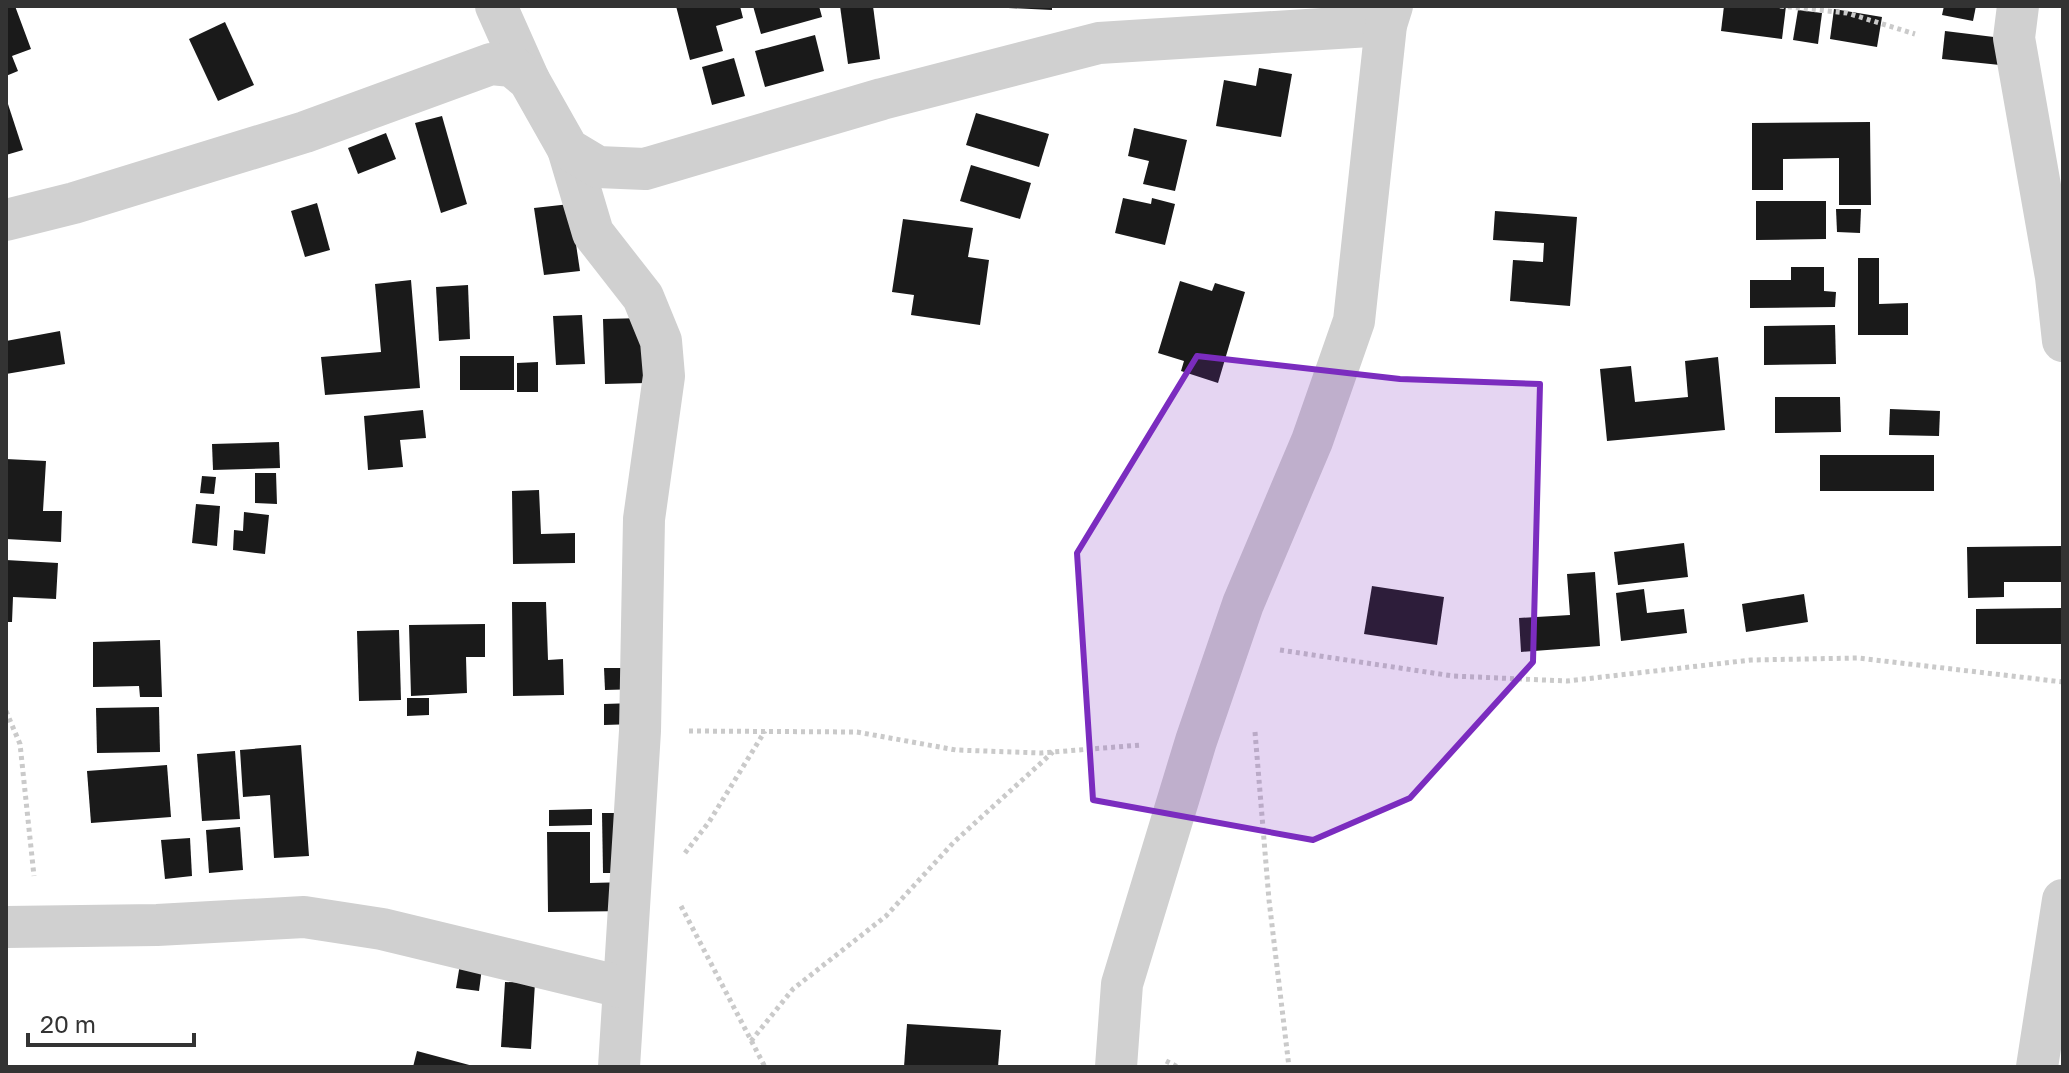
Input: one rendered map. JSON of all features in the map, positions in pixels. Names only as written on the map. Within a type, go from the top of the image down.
[{"type":"street","points":[[496,6],[529,80],[568,149],[593,233],[643,297],[661,341],[664,376],[644,519],[640,731],[619,1067]]},
{"type":"street","points":[[2018,6],[2014,38],[2056,277],[2063,341]]},
{"type":"street","points":[[568,149],[598,167],[645,169],[882,99],[1099,43],[1389,15],[1354,321],[1312,441],[1243,604],[1196,741],[1122,984],[1116,1067]]},
{"type":"street","points":[[6,220],[305,132],[491,64],[512,66],[529,80]]},
{"type":"street","points":[[2037,1067],[2063,900]]},
{"type":"street","points":[[22,928],[304,917],[382,929],[622,987]]},
{"type":"path","points":[[1780,6],[1847,13],[1915,34]]},
{"type":"path","points":[[1243,604],[1247,646],[1453,676],[1567,681],[1751,660],[1858,658],[2063,682]]},
{"type":"path","points":[[6,711],[20,744],[22,928]]},
{"type":"path","points":[[1254,725],[1269,900],[1289,1067]]},
{"type":"path","points":[[640,731],[857,732],[956,750],[1053,752],[1196,741]]},
{"type":"path","points":[[683,855],[709,822],[766,731]]},
{"type":"path","points":[[751,1041],[793,989],[886,916],[954,842],[1053,752]]},
{"type":"path","points":[[679,902],[765,1067]]},
{"type":"highlighted area","points":[[1197,356],[1400,379],[1540,384],[1533,662],[1410,798],[1313,840],[1093,800],[1077,553]]},
{"type":"building","points":[[6,6],[15,6],[31,49],[12,56],[18,71],[6,76]]},
{"type":"building","points":[[676,6],[740,6],[743,18],[716,26],[723,51],[690,60]]},
{"type":"building","points":[[753,6],[819,6],[822,17],[761,34]]},
{"type":"building","points":[[840,6],[873,6],[880,59],[848,64]]},
{"type":"building","points":[[968,6],[1052,6],[1052,10]]},
{"type":"building","points":[[1724,6],[1786,6],[1782,39],[1721,31]]},
{"type":"building","points":[[1944,6],[1976,6],[1973,21],[1942,15]]},
{"type":"building","points":[[1834,9],[1882,17],[1877,47],[1830,39]]},
{"type":"building","points":[[1798,10],[1822,13],[1818,44],[1793,40]]},
{"type":"building","points":[[225,22],[254,85],[218,101],[189,39]]},
{"type":"building","points":[[1945,31],[2002,38],[2000,65],[1942,59]]},
{"type":"building","points":[[815,35],[824,71],[765,87],[755,51]]},
{"type":"building","points":[[734,58],[745,96],[712,105],[702,67]]},
{"type":"building","points":[[1259,68],[1292,74],[1281,137],[1216,126],[1224,80],[1256,86]]},
{"type":"building","points":[[6,98],[23,150],[6,155]]},
{"type":"building","points":[[976,113],[1049,134],[1039,167],[966,145]]},
{"type":"building","points":[[442,116],[467,204],[441,213],[415,123]]},
{"type":"building","points":[[1870,122],[1871,205],[1839,205],[1839,158],[1783,159],[1783,190],[1752,190],[1752,123]]},
{"type":"building","points":[[1134,128],[1187,140],[1175,191],[1143,184],[1149,161],[1128,156]]},
{"type":"building","points":[[386,133],[396,159],[358,174],[348,148]]},
{"type":"building","points":[[971,165],[1031,183],[1020,219],[960,201]]},
{"type":"building","points":[[1123,198],[1151,204],[1152,198],[1175,204],[1165,245],[1115,233]]},
{"type":"building","points":[[1756,201],[1826,201],[1826,239],[1756,240]]},
{"type":"building","points":[[317,203],[330,250],[305,257],[291,211]]},
{"type":"building","points":[[570,204],[580,271],[544,275],[534,208]]},
{"type":"building","points":[[1836,209],[1861,209],[1860,233],[1837,232]]},
{"type":"building","points":[[1495,211],[1577,217],[1570,306],[1510,301],[1513,260],[1543,262],[1544,243],[1493,240]]},
{"type":"building","points":[[903,219],[973,228],[968,257],[989,260],[980,325],[911,315],[914,295],[892,292]]},
{"type":"building","points":[[1858,258],[1879,258],[1879,304],[1908,303],[1908,335],[1858,335]]},
{"type":"building","points":[[1791,267],[1824,267],[1824,291],[1836,292],[1835,307],[1750,308],[1750,280],[1791,280]]},
{"type":"building","points":[[411,280],[420,388],[325,395],[321,357],[381,352],[375,284]]},
{"type":"building","points":[[1180,281],[1212,291],[1215,283],[1245,292],[1218,383],[1181,371],[1184,361],[1158,353]]},
{"type":"building","points":[[468,285],[470,339],[439,341],[436,287]]},
{"type":"building","points":[[582,315],[585,364],[556,365],[553,316]]},
{"type":"building","points":[[645,318],[647,383],[605,384],[603,319]]},
{"type":"building","points":[[1835,325],[1836,364],[1764,365],[1764,326]]},
{"type":"building","points":[[60,331],[65,364],[6,374],[6,341]]},
{"type":"building","points":[[460,356],[514,356],[514,390],[460,390]]},
{"type":"building","points":[[1718,357],[1725,430],[1607,441],[1600,369],[1631,366],[1635,402],[1688,397],[1685,361]]},
{"type":"building","points":[[538,362],[538,392],[517,392],[517,363]]},
{"type":"building","points":[[1775,397],[1840,397],[1841,432],[1775,433]]},
{"type":"building","points":[[1890,409],[1940,411],[1939,436],[1889,435]]},
{"type":"building","points":[[423,410],[426,438],[400,440],[403,467],[368,470],[364,416]]},
{"type":"building","points":[[279,442],[280,468],[213,470],[212,444]]},
{"type":"building","points":[[1820,455],[1934,455],[1934,491],[1820,491]]},
{"type":"building","points":[[6,459],[46,461],[43,511],[62,511],[61,542],[6,539]]},
{"type":"building","points":[[255,473],[276,473],[277,504],[255,503]]},
{"type":"building","points":[[202,476],[216,477],[214,494],[200,493]]},
{"type":"building","points":[[539,490],[541,534],[575,533],[575,563],[513,564],[512,491]]},
{"type":"building","points":[[196,504],[220,506],[217,546],[192,543]]},
{"type":"building","points":[[244,512],[269,515],[265,554],[233,550],[234,530],[243,531]]},
{"type":"building","points":[[1684,543],[1688,577],[1618,585],[1614,552]]},
{"type":"building","points":[[2063,546],[2063,582],[2004,582],[2004,597],[1968,598],[1967,547]]},
{"type":"building","points":[[6,560],[58,563],[56,599],[13,597],[12,622],[6,622]]},
{"type":"building","points":[[1595,572],[1600,646],[1521,652],[1519,618],[1570,615],[1567,574]]},
{"type":"building","points":[[1372,586],[1444,597],[1437,645],[1364,634]]},
{"type":"building","points":[[1644,589],[1647,613],[1684,609],[1687,633],[1621,641],[1616,593]]},
{"type":"building","points":[[1804,594],[1808,622],[1746,632],[1742,604]]},
{"type":"building","points":[[512,602],[546,602],[548,660],[563,659],[564,695],[513,696]]},
{"type":"building","points":[[2063,608],[2063,644],[1976,644],[1976,609]]},
{"type":"building","points":[[485,624],[485,657],[466,657],[467,693],[411,696],[409,625]]},
{"type":"building","points":[[399,630],[401,700],[359,701],[357,631]]},
{"type":"building","points":[[160,640],[162,697],[140,697],[139,686],[93,687],[93,642]]},
{"type":"building","points":[[604,668],[639,668],[640,689],[605,690]]},
{"type":"building","points":[[407,698],[429,698],[429,715],[407,716]]},
{"type":"building","points":[[634,703],[635,724],[604,725],[604,704]]},
{"type":"building","points":[[159,707],[160,752],[97,753],[96,708]]},
{"type":"building","points":[[301,745],[309,856],[274,858],[270,795],[243,797],[240,750]]},
{"type":"building","points":[[235,751],[240,819],[202,821],[197,754]]},
{"type":"building","points":[[167,765],[171,817],[91,823],[87,771]]},
{"type":"building","points":[[592,809],[592,825],[549,826],[549,810]]},
{"type":"building","points":[[602,813],[640,813],[641,873],[603,873]]},
{"type":"building","points":[[240,827],[243,870],[209,873],[206,830]]},
{"type":"building","points":[[547,832],[590,832],[590,883],[629,882],[629,911],[548,912]]},
{"type":"building","points":[[190,838],[192,876],[165,879],[161,840]]},
{"type":"building","points":[[460,964],[482,968],[479,991],[456,988]]},
{"type":"building","points":[[505,982],[535,983],[531,1049],[501,1047]]},
{"type":"building","points":[[907,1024],[1001,1030],[998,1067],[904,1067]]},
{"type":"building","points":[[417,1051],[473,1066],[473,1067],[413,1067]]}]
